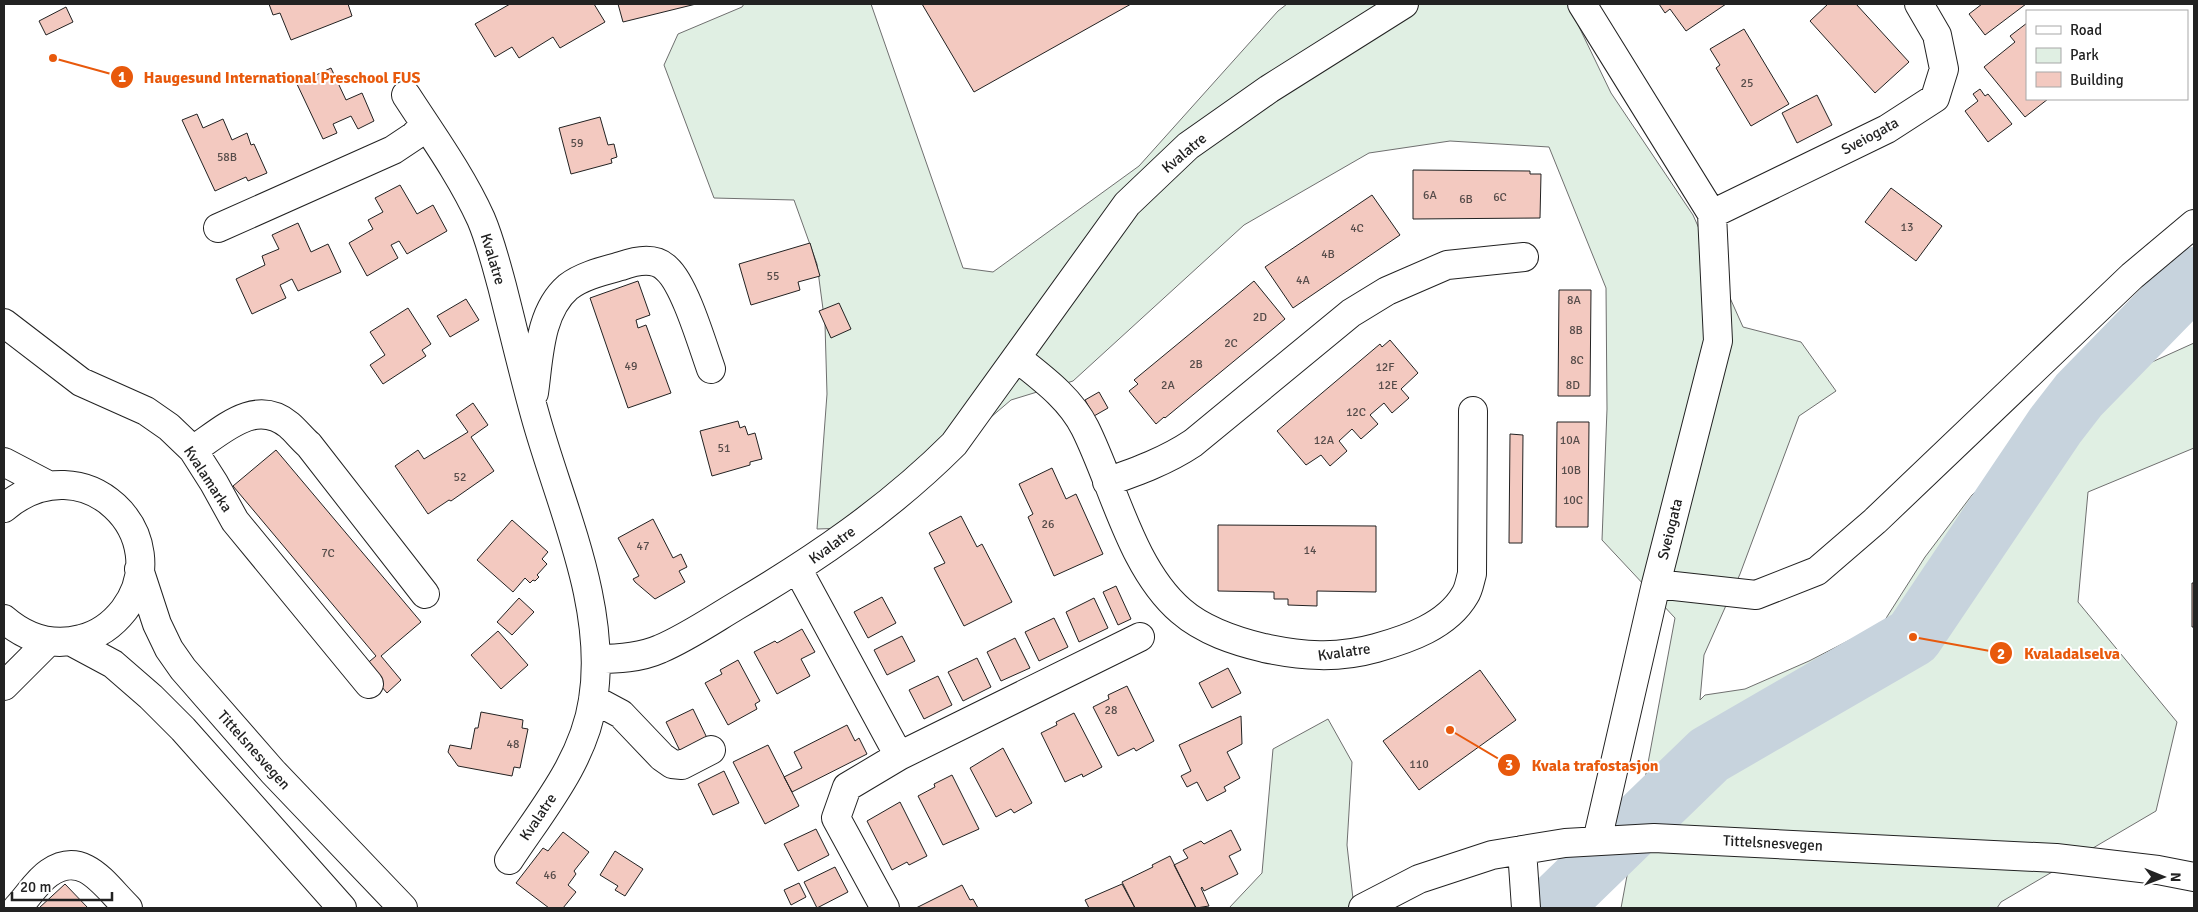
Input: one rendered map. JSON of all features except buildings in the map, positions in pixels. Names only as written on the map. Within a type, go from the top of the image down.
[{"type":"street","name":"Kvalatre","points":[[596,659],[622,659],[658,650],[798,570],[883,508],[924,474],[954,444],[1127,204],[1188,146],[1269,89],[1404,4]]},
{"type":"street","name":"Sveiogata","points":[[1582,4],[1712,214],[1718,341],[1656,584],[1597,841]]},
{"type":"street","name":"Sveiogata","points":[[1712,214],[1887,129],[1935,98],[1944,69],[1938,36],[1919,4]]},
{"type":"street","name":"Kvalatre","points":[[406,95],[451,164],[481,220],[494,258],[532,406],[581,566],[595,624],[594,699],[589,724],[579,750],[563,779],[509,860]]},
{"type":"street","points":[[218,228],[393,150],[414,136],[425,124]]},
{"type":"street","points":[[1656,584],[1756,594],[1817,571],[1876,520],[2125,282],[2188,236]]},
{"type":"street","points":[[1107,482],[1150,467],[1193,443],[1351,313],[1387,291],[1447,265],[1524,257]]},
{"type":"street","name":"Kvalatre","points":[[532,406],[542,339],[547,318],[555,302],[569,287],[590,276],[638,260],[653,262],[666,267],[678,282],[711,369]]},
{"type":"street","name":"Kvalamarka","points":[[4,323],[81,382],[146,411],[169,427],[192,450],[214,483],[235,521],[369,684]]},
{"type":"street","name":"Kvalatre","points":[[1017,358],[1069,404],[1084,428],[1145,566],[1162,592],[1189,617],[1227,638],[1278,651],[1310,656],[1335,656],[1359,653],[1408,637],[1429,628],[1450,614],[1466,595],[1472,574],[1473,411]]},
{"type":"street","points":[[192,450],[242,417],[254,413],[268,415],[289,425],[308,445],[425,594]]},
{"type":"street","points":[[4,462],[48,485]]},
{"type":"street","points":[[4,508],[16,497],[31,489],[65,484],[83,487],[100,494],[126,518],[134,534],[139,552],[139,570],[136,587],[129,603],[118,617],[105,629],[89,637],[60,642],[4,686]]},
{"type":"street","name":"Tittelsnesvegen","points":[[139,570],[157,624],[169,649],[182,669],[273,772],[403,908]]},
{"type":"street","points":[[798,570],[898,756]]},
{"type":"street","points":[[4,619],[16,629],[31,637],[60,642],[113,664],[151,697],[183,729],[342,908]]},
{"type":"street","points":[[886,908],[836,818],[847,786],[898,756],[1140,637]]},
{"type":"street","points":[[594,699],[621,714],[662,758],[672,764],[682,765],[711,750]]},
{"type":"street","name":"Tittelsnesvegen","points":[[1362,908],[1419,879],[1492,855],[1565,843],[1654,838],[2056,858],[2158,870],[2194,877]]},
{"type":"street","points":[[1522,850],[1526,908]]},
{"type":"street","points":[[17,908],[48,874],[73,864],[90,870],[128,908]]},
{"type":"green space","points":[[744,4],[871,4],[963,268],[993,272],[1139,166],[1278,11],[1287,4],[1568,4],[1611,93],[1693,215],[1743,327],[1801,342],[1836,391],[1799,416],[1740,574],[1704,655],[1700,700],[1705,695],[1745,689],[1809,661],[1883,623],[1925,557],[1972,495],[2030,437],[2079,395],[2194,343],[2194,448],[2088,492],[2078,602],[2177,722],[2156,811],[2001,902],[1997,908],[1621,908],[1675,618],[1602,540],[1607,409],[1606,288],[1549,147],[1450,141],[1369,153],[1244,225],[1073,381],[1011,400],[929,470],[848,528],[817,529],[827,394],[825,324],[817,264],[794,200],[714,198],[664,65],[678,34],[742,7]]},
{"type":"green space","points":[[1328,719],[1352,762],[1347,845],[1354,908],[1229,908],[1262,873],[1273,749]]},
{"type":"waterway","points":[[1551,908],[1709,755],[1913,637],[2055,426],[2079,395],[2194,277]]},
{"type":"place","name":"Haugesund International Preschool FUS","points":[[53,58]]},
{"type":"place","name":"Kvaladalselva","points":[[1913,637]]},
{"type":"place","name":"Kvala trafostasjon","points":[[1450,730]]}]
